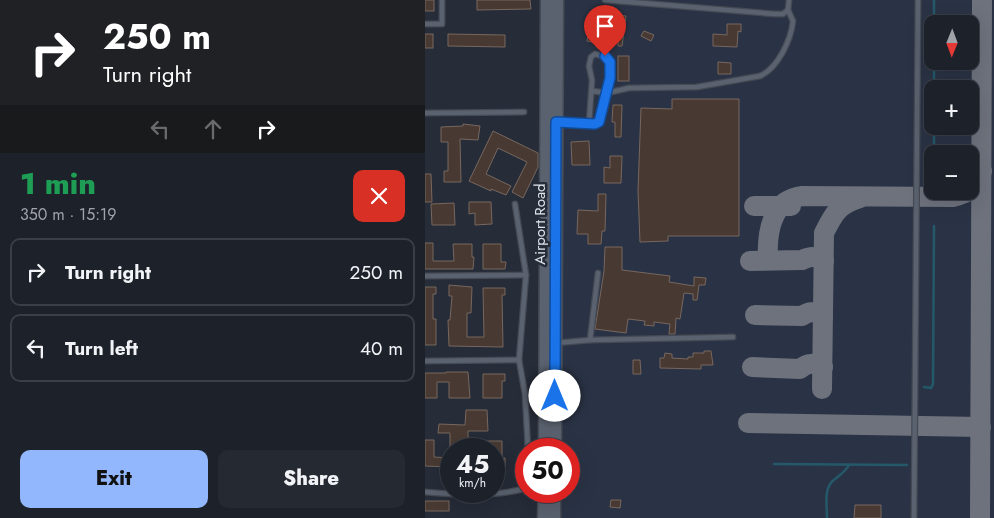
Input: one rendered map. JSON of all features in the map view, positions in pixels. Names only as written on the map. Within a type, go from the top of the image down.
[{"type":"main road","name":"Airport Road","points":[[545,438],[547,0]]},
{"type":"main road","name":"Airport Road","points":[[555,438],[557,0]]},
{"type":"main road","points":[[545,503],[545,518]]},
{"type":"main road","points":[[554,503],[554,518]]},
{"type":"lane","points":[[425,24],[442,24],[443,0]]},
{"type":"lane","points":[[605,0],[775,14],[783,14],[788,10]]},
{"type":"lane","points":[[591,91],[607,93],[629,88],[697,87],[760,76],[767,72],[789,39],[793,21],[788,10],[789,0]]},
{"type":"lane","points":[[914,518],[918,0]]},
{"type":"lane","points":[[556,122],[589,124],[599,122],[610,78],[610,62],[605,56],[595,54],[591,57],[589,66],[592,80],[589,124]]},
{"type":"lane","points":[[425,114],[524,112]]},
{"type":"lane","points":[[515,204],[526,275],[519,360],[525,394],[527,438]]},
{"type":"lane","points":[[591,340],[598,273]]},
{"type":"lane","points":[[425,276],[526,275]]},
{"type":"lane","points":[[555,343],[591,340],[733,337]]},
{"type":"lane","points":[[425,361],[519,360]]},
{"type":"lane","points":[[425,492],[444,494],[508,493],[515,491]]},
{"type":"shaded area","points":[[545,0],[994,0],[994,518],[541,518],[541,503],[580,503],[580,438],[542,438]]},
{"type":"building","points":[[425,0],[434,0],[434,11],[425,11]]},
{"type":"building","points":[[477,0],[530,0],[531,9],[477,10]]},
{"type":"building","points":[[591,11],[603,12],[602,16],[613,17],[608,50],[597,48],[597,43],[587,41]]},
{"type":"building","points":[[618,15],[626,16],[622,46],[618,46]]},
{"type":"building","points":[[727,24],[741,24],[741,32],[738,31],[737,47],[713,46],[713,34],[727,35]]},
{"type":"building","points":[[644,31],[654,35],[651,41],[641,36]]},
{"type":"building","points":[[425,34],[433,34],[433,48],[425,48]]},
{"type":"building","points":[[448,34],[505,35],[505,47],[448,46]]},
{"type":"building","points":[[618,56],[629,56],[629,81],[618,81]]},
{"type":"building","points":[[718,62],[731,63],[731,74],[718,74]]},
{"type":"building","points":[[672,99],[739,99],[739,236],[668,236],[668,241],[640,242],[638,191],[641,108],[672,109]]},
{"type":"building","points":[[613,105],[622,105],[621,137],[615,137],[615,122],[612,122]]},
{"type":"building","points":[[463,124],[480,126],[478,140],[460,139],[461,182],[444,182],[444,171],[448,171],[448,142],[441,142],[441,127],[463,126]]},
{"type":"building","points":[[493,131],[538,153],[538,167],[523,198],[512,192],[527,162],[498,148],[486,174],[511,186],[506,195],[491,189],[491,191],[469,181]]},
{"type":"building","points":[[589,141],[590,165],[572,165],[571,142]]},
{"type":"building","points":[[610,156],[622,156],[621,183],[604,183],[604,167],[610,168]]},
{"type":"building","points":[[425,174],[431,174],[432,202],[425,202]]},
{"type":"building","points":[[598,194],[606,194],[605,231],[602,231],[601,244],[588,244],[588,234],[577,234],[578,210],[598,211]]},
{"type":"building","points":[[469,202],[491,202],[492,224],[475,225],[475,213],[469,214]]},
{"type":"building","points":[[454,203],[455,225],[432,225],[431,204]]},
{"type":"building","points":[[425,243],[433,243],[433,261],[454,261],[453,244],[472,244],[473,269],[425,269]]},
{"type":"building","points":[[483,244],[501,244],[501,262],[506,262],[505,269],[483,269]]},
{"type":"building","points":[[605,247],[622,247],[622,270],[670,276],[669,282],[694,286],[694,277],[706,278],[705,285],[699,285],[697,300],[693,300],[693,294],[684,293],[680,319],[676,318],[675,334],[669,334],[670,324],[654,322],[654,326],[644,325],[645,321],[628,319],[626,333],[595,329],[604,271]]},
{"type":"building","points":[[449,285],[472,287],[471,313],[467,313],[467,337],[484,337],[483,288],[505,288],[505,295],[502,295],[503,347],[449,346],[448,320],[450,320],[452,296],[449,296]]},
{"type":"building","points":[[425,287],[436,287],[436,294],[433,294],[433,319],[436,319],[436,345],[425,345]]},
{"type":"building","points":[[704,351],[711,351],[713,365],[701,365],[701,369],[660,368],[660,358],[664,358],[665,353],[672,354],[672,358],[688,359],[688,357],[693,357],[693,353],[704,353]]},
{"type":"building","points":[[633,360],[640,360],[641,374],[633,374]]},
{"type":"building","points":[[468,372],[470,398],[449,398],[449,382],[437,382],[437,398],[425,398],[425,373]]},
{"type":"building","points":[[483,374],[505,374],[505,381],[502,381],[502,398],[483,398]]},
{"type":"building","points":[[466,410],[487,410],[488,431],[468,431],[468,438],[450,438],[450,433],[438,433],[439,424],[465,425]]},
{"type":"building","points":[[425,440],[434,440],[434,457],[440,457],[440,467],[425,466]]},
{"type":"building","points":[[611,500],[621,500],[620,508],[610,507]]},
{"type":"building","points":[[425,501],[449,503],[449,511],[425,511]]},
{"type":"building","points":[[855,505],[881,505],[881,518],[854,518]]},
{"type":"waterway","points":[[934,0],[934,15]]},
{"type":"waterway","points":[[934,70],[934,80]]},
{"type":"waterway","points":[[934,135],[934,145]]},
{"type":"waterway","points":[[924,387],[931,388],[933,384],[934,226]]},
{"type":"waterway","points":[[774,464],[907,465]]},
{"type":"waterway","points":[[827,518],[827,491],[831,482],[849,465]]},
{"type":"taxiway","points":[[980,518],[982,0]]},
{"type":"taxiway","points":[[768,260],[768,239],[773,219],[782,205],[790,200],[801,196],[953,197],[964,194],[972,189],[982,171]]},
{"type":"taxiway","points":[[822,389],[824,233],[837,211],[860,198]]},
{"type":"taxiway","points":[[754,206],[791,206]]},
{"type":"taxiway","points":[[750,261],[802,260],[813,257],[824,261]]},
{"type":"taxiway","points":[[755,315],[802,316],[813,312],[823,316]]},
{"type":"taxiway","points":[[752,367],[800,369],[811,364],[823,367]]},
{"type":"taxiway","points":[[748,423],[981,427]]},
{"type":"route","points":[[555,396],[556,122],[579,124],[595,124],[599,122],[611,68],[610,62],[605,56]]}]
